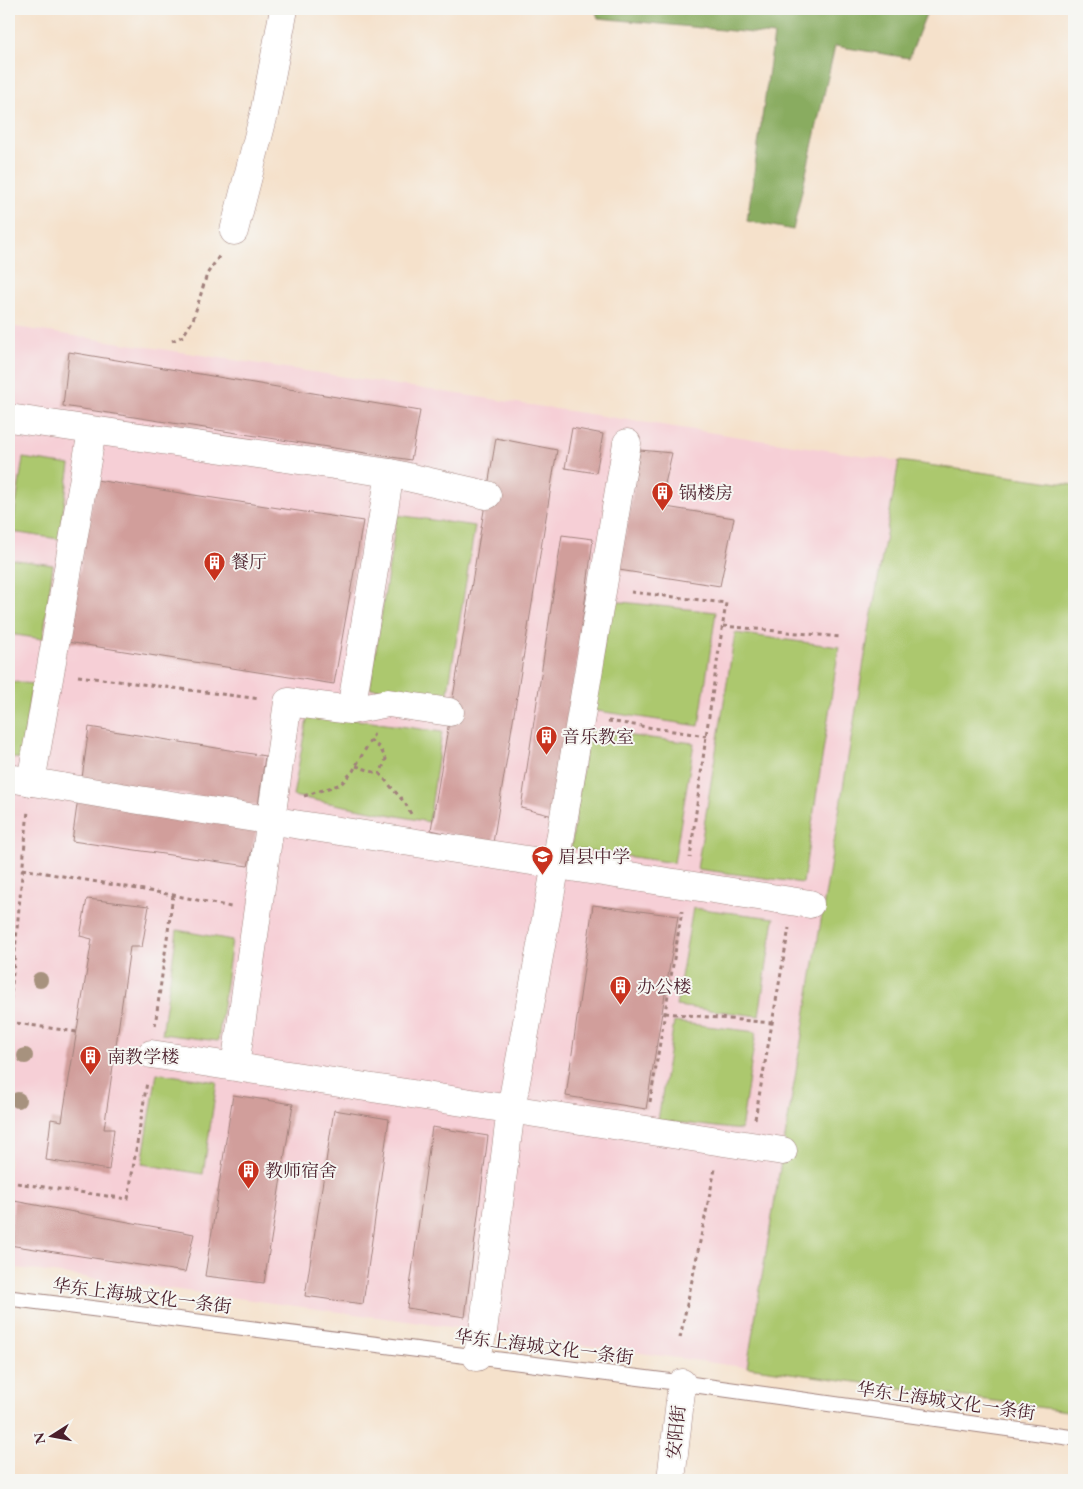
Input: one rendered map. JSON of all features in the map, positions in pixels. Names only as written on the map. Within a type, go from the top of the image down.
[{"type":"street","points":[[234,231],[264,114],[284,9]]},
{"type":"street","points":[[9,418],[390,474],[487,494]]},
{"type":"street","points":[[92,431],[50,672],[20,780],[271,813],[417,843],[802,903]]},
{"type":"street","points":[[477,1357],[483,1331],[511,1109],[556,864],[627,443]]},
{"type":"street","points":[[351,710],[390,474]]},
{"type":"street","points":[[235,1066],[288,702],[351,710],[388,703],[450,712]]},
{"type":"street","points":[[151,1054],[783,1151]]},
{"type":"street","name":"安阳街","points":[[671,1480],[682,1383]]},
{"type":"lane","name":"华东上海城文化一条街","points":[[9,1298],[682,1383],[1074,1438]]},
{"type":"path","points":[[172,341],[183,336],[193,320],[207,274],[234,231]]},
{"type":"path","points":[[602,588],[726,603]]},
{"type":"path","points":[[722,626],[841,637]]},
{"type":"path","points":[[50,672],[288,702]]},
{"type":"path","points":[[271,813],[340,784],[355,766],[388,703]]},
{"type":"path","points":[[580,717],[706,736]]},
{"type":"path","points":[[370,740],[380,748],[386,759],[380,774]]},
{"type":"path","points":[[355,766],[380,774],[405,803],[415,821],[417,843]]},
{"type":"path","points":[[9,1016],[22,869],[20,780]]},
{"type":"path","points":[[22,869],[173,895],[257,912]]},
{"type":"path","points":[[9,1182],[128,1199],[151,1054],[173,895]]},
{"type":"path","points":[[750,1146],[772,1023],[802,903]]},
{"type":"path","points":[[665,1013],[772,1023]]},
{"type":"path","points":[[9,1022],[77,1032]]},
{"type":"path","points":[[680,1338],[721,1142]]},
{"type":"shaded area","name":"眉县中学","points":[[9,326],[899,461],[1074,485],[1074,1412],[9,1267]]},
{"type":"green space","points":[[595,9],[928,9],[909,58],[835,46],[793,230],[747,221],[774,35],[598,18]]},
{"type":"green space","points":[[23,458],[70,465],[59,539],[12,532]]},
{"type":"green space","points":[[899,461],[1074,485],[1074,1412],[747,1367]]},
{"type":"green space","points":[[397,515],[475,526],[447,698],[370,688]]},
{"type":"green space","points":[[9,559],[53,565],[43,639],[9,634]]},
{"type":"green space","points":[[612,601],[716,612],[699,726],[591,710]]},
{"type":"green space","points":[[735,633],[839,647],[803,883],[697,869]]},
{"type":"green space","points":[[9,681],[32,684],[21,759],[9,757]]},
{"type":"green space","points":[[308,713],[442,732],[429,822],[293,796]]},
{"type":"green space","points":[[588,731],[694,743],[674,863],[571,848]]},
{"type":"green space","points":[[693,908],[774,918],[759,1016],[676,1006]]},
{"type":"green space","points":[[177,930],[232,940],[218,1041],[162,1034]]},
{"type":"green space","points":[[674,1022],[756,1032],[741,1130],[658,1120]]},
{"type":"green space","points":[[157,1073],[217,1082],[203,1174],[142,1164]]},
{"type":"building","points":[[69,352],[420,411],[411,460],[63,406]]},
{"type":"building","points":[[572,428],[603,434],[596,473],[565,468]]},
{"type":"building","points":[[496,438],[557,450],[493,843],[431,830]]},
{"type":"building","name":"锅楼房","points":[[640,450],[672,453],[660,506],[734,518],[720,586],[619,570]]},
{"type":"building","name":"餐厅","points":[[96,480],[363,521],[334,684],[67,642]]},
{"type":"building","points":[[562,535],[593,539],[572,703],[553,816],[521,808]]},
{"type":"building","points":[[89,727],[265,756],[258,806],[82,778]]},
{"type":"building","points":[[78,798],[257,829],[248,866],[72,841]]},
{"type":"building","points":[[9,803],[12,804],[10,820],[9,820]]},
{"type":"building","name":"南教学楼","points":[[87,899],[149,906],[142,947],[130,947],[104,1129],[114,1129],[109,1170],[46,1160],[51,1119],[62,1121],[92,939],[80,936]]},
{"type":"building","name":"办公楼","points":[[593,905],[678,916],[646,1109],[566,1096]]},
{"type":"building","name":"教师宿舍","points":[[233,1095],[293,1104],[264,1283],[205,1276]]},
{"type":"building","points":[[334,1110],[389,1119],[363,1304],[305,1296]]},
{"type":"building","points":[[432,1127],[488,1136],[465,1317],[407,1308]]},
{"type":"building","points":[[14,1201],[194,1234],[185,1272],[9,1245]]},
{"type":"place","name":"锅楼房","points":[[663,512]]},
{"type":"place","name":"餐厅","points":[[215,581]]},
{"type":"place","name":"音乐教室","points":[[546,756]]},
{"type":"place","name":"眉县中学","points":[[542,876]]},
{"type":"place","name":"办公楼","points":[[621,1006]]},
{"type":"place","name":"南教学楼","points":[[91,1076]]},
{"type":"place","name":"教师宿舍","points":[[249,1190]]}]
